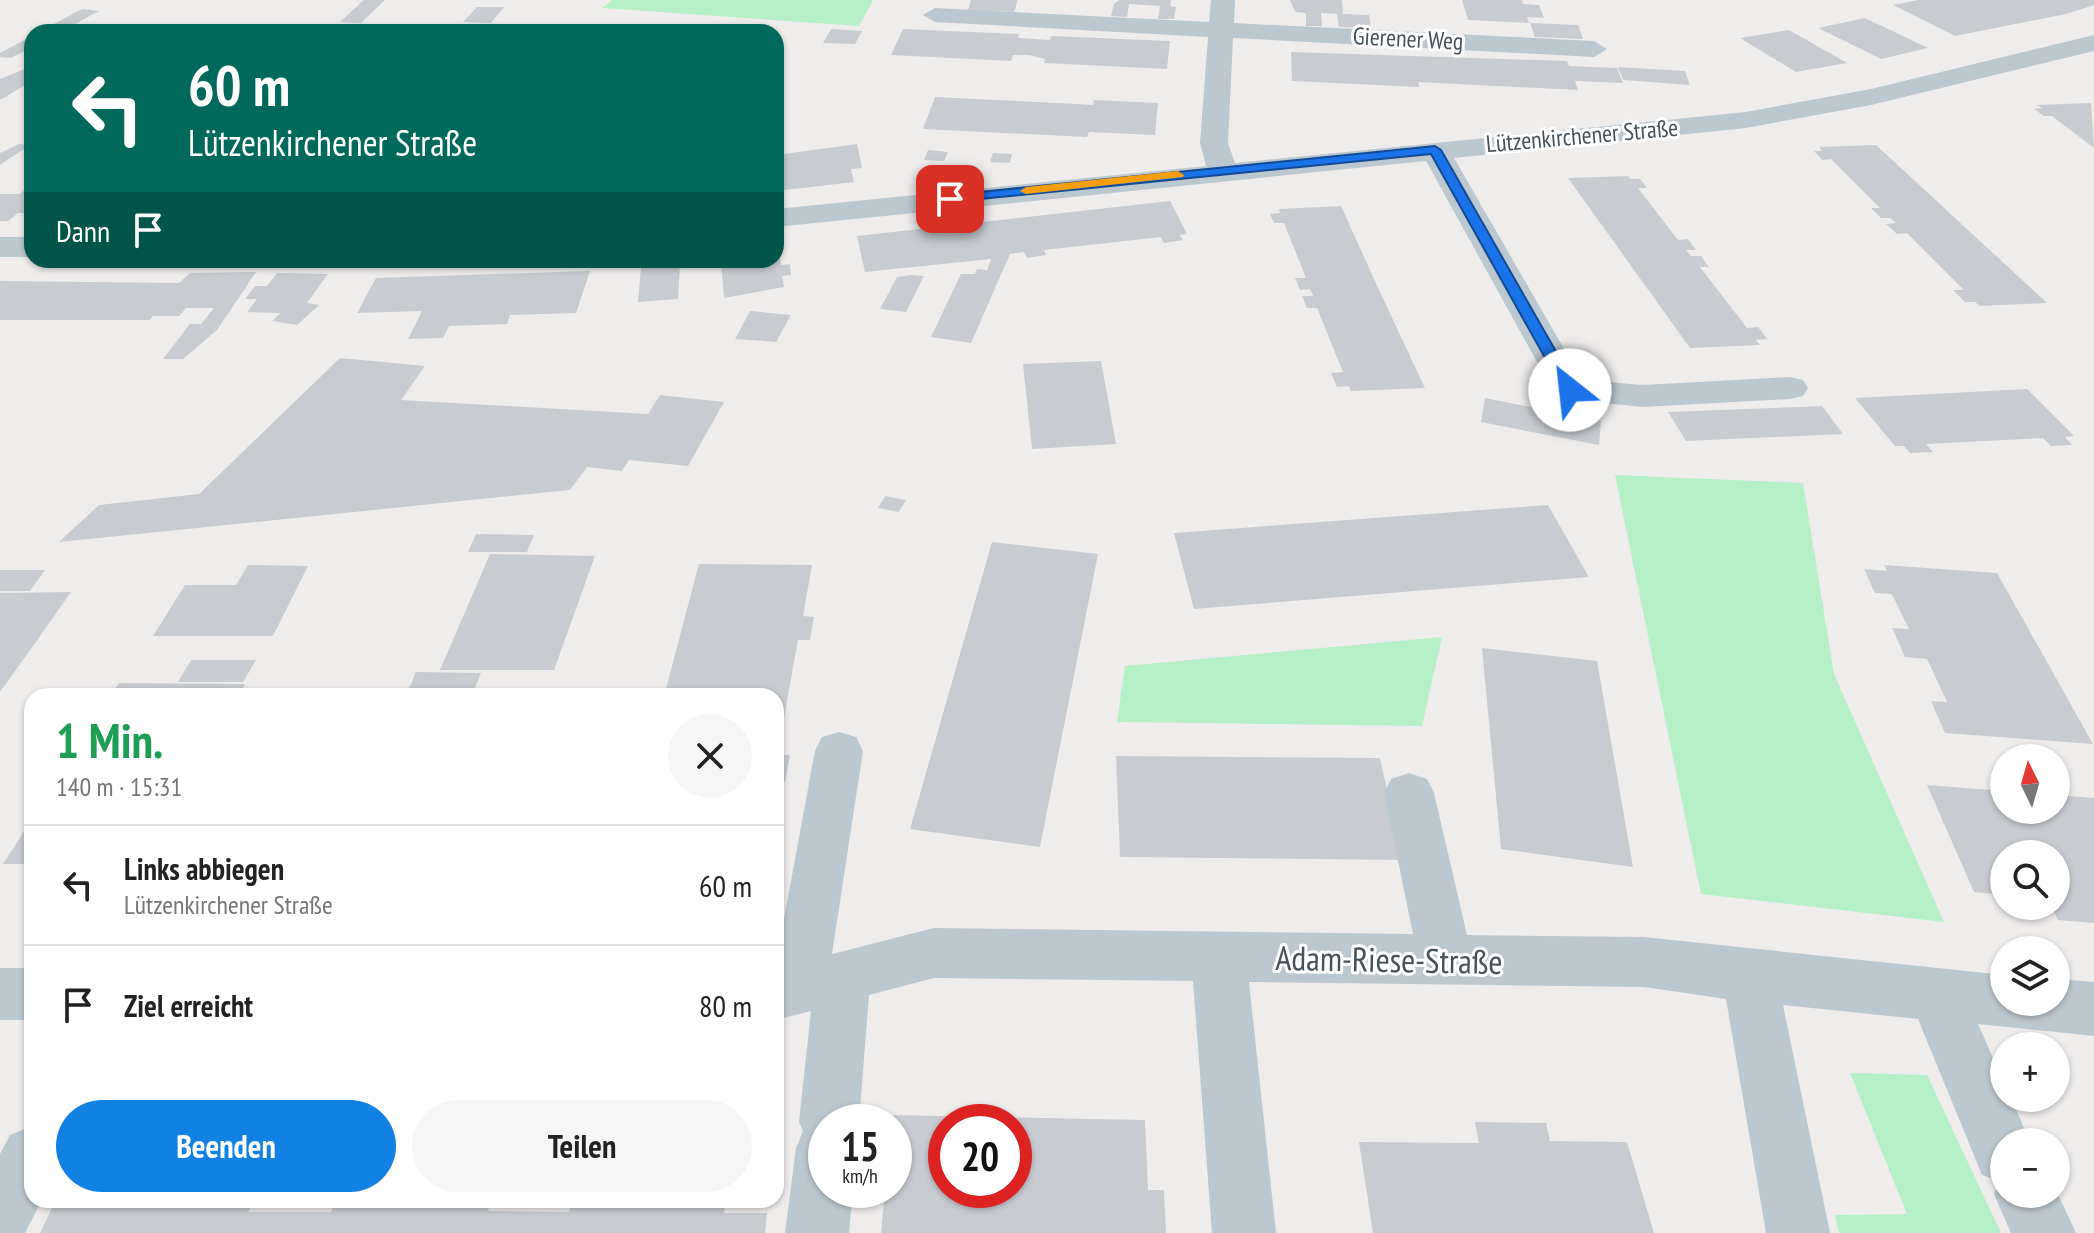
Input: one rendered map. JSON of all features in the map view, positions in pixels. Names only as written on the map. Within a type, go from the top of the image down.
[{"type":"street","points":[[1223,0],[1214,143],[1223,171]]},
{"type":"street","name":"Gierener Weg","points":[[935,15],[1594,49]]},
{"type":"street","name":"Lützenkirchener Straße","points":[[784,217],[1746,120],[1871,97],[2094,43]]},
{"type":"street","points":[[1435,150],[1570,390],[1643,396],[1790,388]]},
{"type":"street","points":[[0,247],[24,247]]},
{"type":"street","points":[[826,1104],[806,987],[839,751]]},
{"type":"street","points":[[1409,793],[1446,962]]},
{"type":"street","name":"Adam-Riese-Straße","points":[[806,987],[934,953],[1446,962],[1644,962],[1750,979],[1826,982],[1990,1000]]},
{"type":"street","points":[[1219,957],[1244,1233]]},
{"type":"street","points":[[1750,979],[1798,1233]]},
{"type":"street","points":[[0,994],[24,994]]},
{"type":"street","points":[[1936,994],[1993,1128]]},
{"type":"street","points":[[2070,1007],[2094,1009]]},
{"type":"street","points":[[0,1216],[24,1172]]},
{"type":"street","points":[[817,1233],[820,1208]]},
{"type":"street","points":[[2032,1208],[2044,1233]]},
{"type":"green space","points":[[612,0],[873,0],[859,26],[602,8]]},
{"type":"green space","points":[[1615,475],[1803,483],[1834,674],[1944,922],[1701,894]]},
{"type":"green space","points":[[1442,637],[1422,726],[1117,722],[1125,666]]},
{"type":"green space","points":[[1850,1073],[1927,1075],[2001,1233],[1839,1233],[1835,1215],[1907,1214]]},
{"type":"building","points":[[364,0],[385,0],[361,23],[340,22]]},
{"type":"building","points":[[971,0],[1018,0],[1014,12],[968,10]]},
{"type":"building","points":[[1119,0],[1171,0],[1170,6],[1176,7],[1174,19],[1158,19],[1160,6],[1129,4],[1127,17],[1111,16],[1114,4]]},
{"type":"building","points":[[1290,0],[1342,0],[1343,14],[1369,15],[1371,28],[1339,27],[1337,14],[1321,13],[1322,26],[1306,26],[1306,13],[1295,12]]},
{"type":"building","points":[[1462,0],[1522,0],[1523,4],[1539,5],[1544,18],[1527,17],[1529,23],[1468,20]]},
{"type":"building","points":[[1918,0],[2094,0],[2094,5],[2066,14],[1955,36],[1893,5]]},
{"type":"building","points":[[477,7],[504,7],[491,23],[463,22]]},
{"type":"building","points":[[82,9],[99,11],[75,24],[54,24]]},
{"type":"building","points":[[1865,18],[1928,48],[1881,59],[1818,28]]},
{"type":"building","points":[[1530,23],[1578,25],[1583,39],[1535,37]]},
{"type":"building","points":[[831,29],[862,31],[855,44],[823,43]]},
{"type":"building","points":[[903,29],[1019,34],[1018,38],[1050,40],[1051,36],[1170,41],[1167,69],[1044,63],[1045,59],[1029,55],[1013,55],[1011,61],[891,55]]},
{"type":"building","points":[[1789,30],[1847,63],[1796,72],[1740,38]]},
{"type":"building","points":[[24,40],[24,51],[11,58],[0,57],[0,53]]},
{"type":"building","points":[[1291,52],[1567,61],[1569,66],[1617,68],[1623,83],[1575,81],[1578,90],[1418,82],[1419,87],[1292,81]]},
{"type":"building","points":[[1618,67],[1685,71],[1690,85],[1623,80]]},
{"type":"building","points":[[24,69],[24,86],[0,100],[0,79]]},
{"type":"building","points":[[935,97],[1093,105],[1094,100],[1158,103],[1155,135],[1089,132],[1087,137],[923,129]]},
{"type":"building","points":[[2091,103],[2094,148],[2052,116],[2044,116],[2034,109],[2042,108],[2037,105]]},
{"type":"building","points":[[24,144],[24,149],[0,165],[0,153]]},
{"type":"building","points":[[857,144],[862,168],[851,169],[854,182],[784,190],[784,154]]},
{"type":"building","points":[[1876,145],[2047,303],[1980,306],[1975,302],[1965,302],[1953,290],[1964,290],[1907,233],[1897,234],[1886,224],[1896,223],[1890,218],[1881,218],[1871,208],[1880,208],[1831,159],[1822,160],[1814,151],[1822,151],[1819,147]]},
{"type":"building","points":[[928,150],[948,152],[944,161],[924,160]]},
{"type":"building","points":[[993,153],[1012,154],[1010,163],[990,162]]},
{"type":"building","points":[[1628,176],[1630,179],[1640,179],[1647,188],[1638,188],[1678,240],[1688,239],[1696,250],[1686,250],[1691,256],[1701,256],[1709,267],[1700,267],[1747,328],[1758,327],[1767,339],[1756,340],[1760,345],[1690,348],[1568,178]]},
{"type":"building","points":[[24,190],[24,213],[18,213],[8,221],[0,221],[0,194],[20,194]]},
{"type":"building","points":[[1170,201],[1187,234],[1180,235],[1183,240],[1164,243],[1161,237],[1044,250],[1046,255],[1027,258],[1024,252],[1010,254],[971,343],[931,337],[961,274],[975,274],[977,269],[987,270],[991,259],[865,272],[857,236]]},
{"type":"building","points":[[1341,206],[1425,388],[1351,391],[1349,386],[1337,387],[1331,373],[1343,372],[1317,308],[1307,308],[1302,296],[1313,296],[1310,289],[1300,290],[1295,278],[1306,278],[1284,223],[1274,223],[1270,214],[1280,213],[1279,209]]},
{"type":"building","points":[[790,264],[791,275],[782,276],[784,287],[724,298],[722,268],[784,268],[784,265]]},
{"type":"building","points":[[641,268],[680,268],[678,299],[638,302]]},
{"type":"building","points":[[590,271],[576,313],[510,315],[507,324],[449,326],[443,338],[408,339],[422,311],[357,313],[376,278]]},
{"type":"building","points":[[256,272],[217,330],[183,359],[163,359],[190,324],[201,324],[214,308],[186,308],[179,316],[153,316],[150,320],[0,320],[0,281],[179,283],[190,273]]},
{"type":"building","points":[[277,273],[328,274],[307,303],[319,305],[297,325],[272,321],[281,313],[247,312],[257,299],[245,299],[255,286],[267,286]]},
{"type":"building","points":[[924,276],[906,312],[880,309],[897,277]]},
{"type":"building","points":[[750,311],[791,315],[776,342],[735,339]]},
{"type":"building","points":[[340,358],[425,366],[401,400],[648,414],[660,395],[724,402],[688,466],[629,460],[622,471],[587,467],[570,490],[59,542],[99,505],[199,494]]},
{"type":"building","points":[[1101,361],[1116,444],[1032,449],[1023,364]]},
{"type":"building","points":[[2027,389],[2074,436],[2065,437],[2072,445],[2051,446],[2043,438],[1926,444],[1933,452],[1910,453],[1904,446],[1895,446],[1855,398]]},
{"type":"building","points":[[1485,398],[1601,421],[1599,445],[1481,422]]},
{"type":"building","points":[[1822,406],[1843,434],[1686,441],[1668,412]]},
{"type":"building","points":[[885,496],[906,500],[899,512],[878,508]]},
{"type":"building","points":[[1548,505],[1589,577],[1194,609],[1174,533]]},
{"type":"building","points":[[476,534],[534,535],[527,552],[468,552]]},
{"type":"building","points":[[992,542],[1098,554],[1040,847],[910,829]]},
{"type":"building","points":[[490,554],[595,556],[554,670],[440,670]]},
{"type":"building","points":[[699,564],[812,565],[803,616],[814,617],[810,640],[798,640],[784,718],[784,688],[666,688]]},
{"type":"building","points":[[248,565],[308,566],[273,636],[153,636],[185,585],[236,585]]},
{"type":"building","points":[[1884,565],[1997,573],[2093,744],[1945,733],[1931,701],[1947,702],[1927,659],[1905,657],[1892,628],[1909,629],[1892,594],[1875,593],[1864,569],[1887,571]]},
{"type":"building","points":[[0,570],[45,570],[30,591],[0,591]]},
{"type":"building","points":[[71,592],[33,646],[0,692],[0,593]]},
{"type":"building","points":[[1482,648],[1597,661],[1633,867],[1501,849]]},
{"type":"building","points":[[191,660],[256,660],[243,682],[178,682]]},
{"type":"building","points":[[416,672],[481,673],[475,688],[409,688]]},
{"type":"building","points":[[119,683],[245,684],[243,688],[116,688]]},
{"type":"building","points":[[784,755],[790,755],[785,782]]},
{"type":"building","points":[[1116,756],[1380,758],[1402,860],[1120,857]]},
{"type":"building","points":[[1927,785],[1990,790],[1990,824],[2070,824],[2070,796],[2094,798],[2094,923],[2058,920],[2070,920],[2070,840],[1990,840],[1990,894],[1974,892]]},
{"type":"building","points":[[24,831],[24,864],[3,864]]},
{"type":"building","points":[[912,1115],[928,1116],[928,1208],[1032,1208],[1032,1118],[1145,1120],[1148,1190],[1164,1190],[1166,1233],[881,1233],[883,1208],[912,1208]]},
{"type":"building","points":[[1475,1122],[1546,1123],[1550,1141],[1627,1142],[1654,1233],[1373,1233],[1359,1142],[1479,1143]]},
{"type":"building","points":[[52,1208],[251,1208],[249,1212],[331,1212],[332,1208],[489,1208],[488,1211],[569,1212],[570,1208],[725,1208],[724,1213],[767,1213],[765,1233],[40,1233]]},
{"type":"slow traffic","points":[[1026,191],[1178,175]]},
{"type":"route","points":[[950,199],[1435,150],[1570,390]]}]
